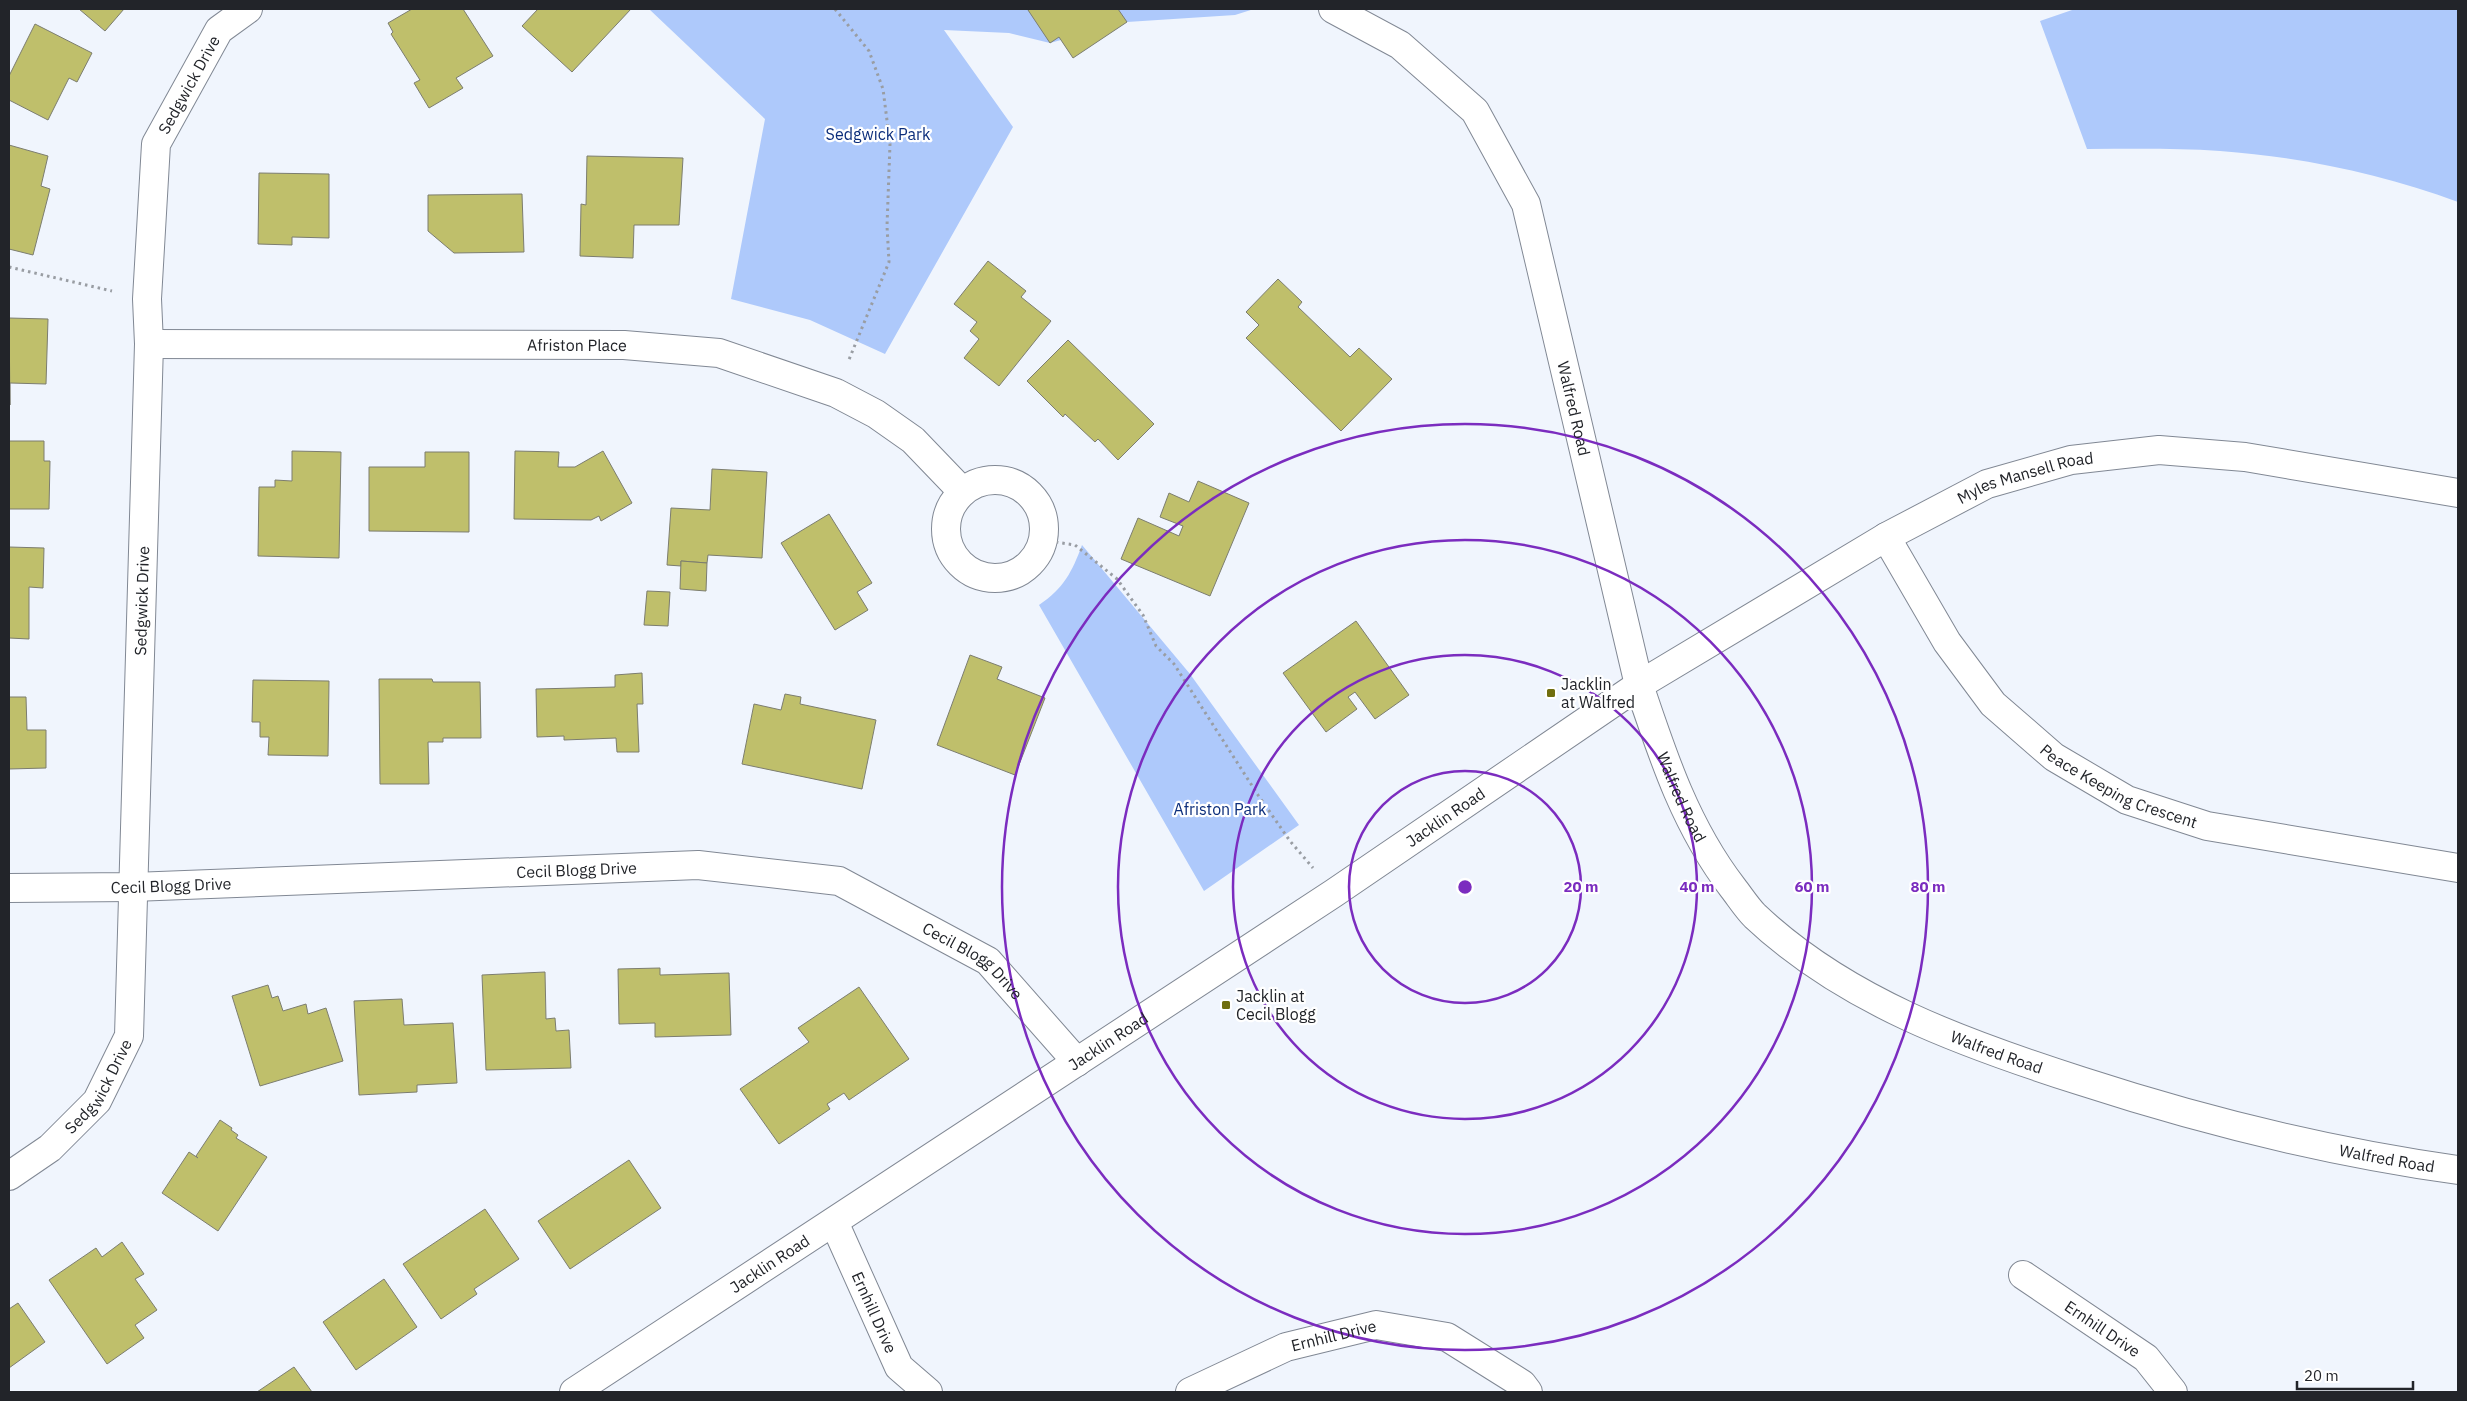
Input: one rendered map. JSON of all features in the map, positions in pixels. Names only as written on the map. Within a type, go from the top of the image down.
[{"type":"street","name":"Sedgwick Drive","points":[[9,1176],[50,1148],[97,1101],[129,1036],[149,344],[147,299],[156,144],[219,30],[248,9]]},
{"type":"street","name":"Walfred Road","points":[[1334,9],[1400,44],[1475,111],[1526,204],[1639,685],[1664,761],[1687,814],[1715,864],[1754,915],[1802,954],[1858,990],[1929,1028],[2004,1056],[2152,1104],[2272,1136],[2373,1157],[2458,1170]]},
{"type":"street","name":"Afriston Place","points":[[149,344],[624,345],[720,353],[836,393],[876,414],[913,440],[962,491]]},
{"type":"street","name":"Myles Mansell Road","points":[[1639,685],[1886,537],[1987,484],[2071,460],[2159,450],[2245,458],[2458,493]]},
{"type":"street","points":[[1001,479],[1020,486],[1035,500],[1043,519],[1043,540],[1035,558],[1019,572],[999,578],[978,575],[961,565],[949,548],[945,528],[950,508],[962,491],[980,481],[1001,479]]},
{"type":"street","name":"Peace Keeping Crescent","points":[[1886,537],[1947,642],[1993,704],[2054,757],[2127,800],[2207,826],[2458,868]]},
{"type":"street","name":"Jacklin Road","points":[[574,1392],[1334,893],[1639,685]]},
{"type":"street","name":"Cecil Blogg Drive","points":[[9,888],[133,888],[698,866],[839,881],[988,961],[1077,1062]]},
{"type":"street","name":"Ernhill Drive","points":[[834,1222],[898,1367],[928,1392]]},
{"type":"street","name":"Ernhill Drive","points":[[2023,1276],[2146,1358],[2173,1392]]},
{"type":"street","name":"Ernhill Drive","points":[[1190,1392],[1286,1347],[1376,1325],[1447,1337],[1522,1384],[1528,1392]]},
{"type":"path","points":[[836,9],[869,52],[884,89],[890,144],[887,226],[889,262],[836,393]]},
{"type":"path","points":[[9,267],[147,299]]},
{"type":"path","points":[[1043,540],[1075,544],[1117,579],[1143,615],[1156,646],[1174,664],[1258,795],[1290,841],[1334,893]]},
{"type":"green space","name":"Sedgwick Park","points":[[649,9],[1254,9],[1235,15],[1127,22],[1050,43],[1009,33],[944,30],[1013,127],[885,354],[810,320],[731,299],[765,119]]},
{"type":"green space","points":[[2075,9],[2458,9],[2458,202],[2371,175],[2311,162],[2203,150],[2087,149],[2040,21]]},
{"type":"green space","name":"Afriston Park","points":[[1082,545],[1190,674],[1299,825],[1204,891],[1039,605],[1061,586],[1075,563]]},
{"type":"building","points":[[79,9],[124,9],[105,31]]},
{"type":"building","points":[[412,9],[463,9],[493,56],[456,78],[463,88],[429,108],[414,83],[420,80],[391,34],[393,32],[388,23]]},
{"type":"building","points":[[538,9],[631,9],[572,72],[522,26]]},
{"type":"building","points":[[1118,9],[1127,22],[1073,58],[1059,37],[1050,43],[1028,10]]},
{"type":"building","points":[[35,24],[92,53],[77,82],[69,78],[48,120],[9,100],[9,76]]},
{"type":"building","points":[[9,145],[48,156],[41,186],[50,189],[33,255],[9,249]]},
{"type":"building","points":[[587,156],[683,158],[679,225],[634,225],[633,258],[580,256],[581,204],[586,205]]},
{"type":"building","points":[[259,173],[329,174],[329,238],[292,237],[292,245],[258,244]]},
{"type":"building","points":[[522,194],[524,252],[454,253],[428,231],[428,195]]},
{"type":"building","points":[[988,261],[1026,291],[1021,297],[1051,321],[999,386],[964,358],[979,339],[970,331],[977,322],[954,304]]},
{"type":"building","points":[[1278,279],[1302,302],[1298,307],[1350,357],[1359,348],[1392,379],[1341,431],[1246,338],[1259,325],[1246,312]]},
{"type":"building","points":[[9,318],[48,319],[46,384],[10,383],[10,405]]},
{"type":"building","points":[[1068,340],[1154,424],[1118,460],[1098,439],[1095,442],[1065,414],[1063,417],[1027,381]]},
{"type":"building","points":[[9,441],[44,441],[44,461],[50,461],[49,509],[9,509]]},
{"type":"building","points":[[292,451],[341,452],[339,558],[258,556],[259,487],[275,487],[275,480],[292,481]]},
{"type":"building","points":[[515,451],[559,452],[558,467],[575,467],[603,451],[632,503],[601,521],[599,516],[591,520],[514,519]]},
{"type":"building","points":[[425,452],[469,452],[469,532],[369,531],[369,467],[425,467]]},
{"type":"building","points":[[712,469],[767,472],[762,558],[708,555],[707,563],[681,561],[681,566],[667,565],[671,508],[710,510]]},
{"type":"building","points":[[1198,481],[1249,503],[1210,596],[1121,559],[1138,518],[1179,536],[1183,526],[1160,517],[1169,493],[1189,502]]},
{"type":"building","points":[[829,514],[872,583],[857,592],[868,610],[835,630],[781,543]]},
{"type":"building","points":[[9,547],[44,548],[43,588],[29,587],[29,639],[9,638]]},
{"type":"building","points":[[681,561],[707,563],[706,591],[680,589]]},
{"type":"building","points":[[647,591],[670,592],[668,626],[644,625]]},
{"type":"building","points":[[1356,621],[1409,695],[1375,719],[1355,692],[1348,697],[1357,709],[1326,732],[1283,673]]},
{"type":"building","points":[[970,655],[1002,667],[997,679],[1045,698],[1015,775],[937,745]]},
{"type":"building","points":[[642,673],[643,704],[637,704],[639,752],[617,752],[616,738],[564,740],[564,736],[537,737],[536,689],[615,687],[615,675]]},
{"type":"building","points":[[379,679],[432,679],[433,682],[480,682],[481,738],[443,738],[443,742],[428,742],[429,784],[380,784]]},
{"type":"building","points":[[253,680],[329,681],[328,756],[268,755],[269,737],[260,737],[260,722],[252,722]]},
{"type":"building","points":[[785,694],[801,697],[800,704],[876,720],[862,789],[742,764],[754,704],[781,710]]},
{"type":"building","points":[[9,697],[26,697],[27,730],[46,730],[46,768],[9,769]]},
{"type":"building","points":[[660,968],[660,975],[729,973],[731,1035],[655,1037],[655,1023],[619,1024],[618,969]]},
{"type":"building","points":[[545,972],[546,1019],[555,1018],[556,1031],[569,1030],[571,1068],[486,1070],[482,975]]},
{"type":"building","points":[[268,985],[272,998],[278,996],[283,1011],[306,1004],[308,1014],[326,1008],[343,1061],[260,1086],[232,996]]},
{"type":"building","points":[[859,987],[909,1059],[849,1100],[844,1093],[827,1104],[830,1109],[779,1144],[740,1089],[809,1042],[798,1028]]},
{"type":"building","points":[[402,999],[404,1025],[453,1023],[457,1083],[417,1085],[417,1092],[359,1095],[354,1001]]},
{"type":"building","points":[[220,1120],[232,1128],[231,1130],[238,1135],[236,1138],[267,1157],[218,1231],[162,1193],[189,1152],[198,1158],[196,1156]]},
{"type":"building","points":[[629,1160],[661,1208],[570,1269],[538,1221]]},
{"type":"building","points":[[485,1209],[519,1259],[474,1289],[477,1294],[441,1319],[403,1264]]},
{"type":"building","points":[[122,1242],[144,1274],[135,1279],[157,1310],[135,1325],[144,1338],[107,1364],[49,1280],[96,1248],[102,1257]]},
{"type":"building","points":[[384,1279],[417,1327],[356,1370],[323,1322]]},
{"type":"building","points":[[18,1303],[45,1342],[9,1368],[9,1309]]},
{"type":"building","points":[[294,1367],[312,1392],[257,1392]]},
{"type":"place","name":"Jacklin at Walfred","points":[[1551,693]]},
{"type":"place","name":"Jacklin at Cecil Blogg","points":[[1226,1005]]}]
